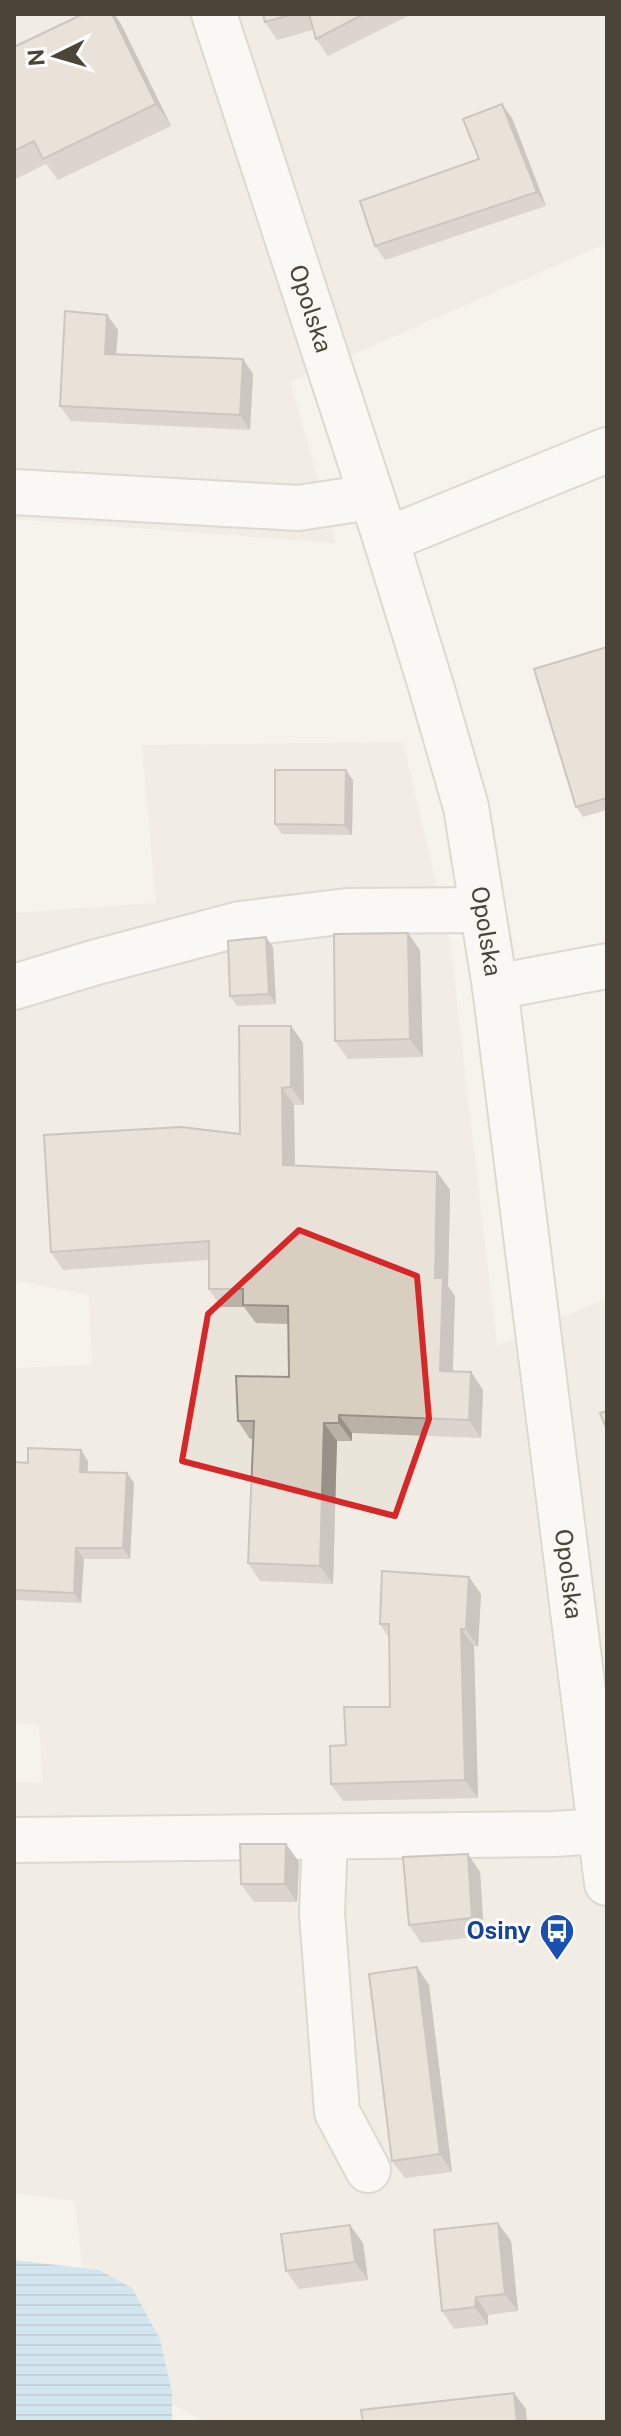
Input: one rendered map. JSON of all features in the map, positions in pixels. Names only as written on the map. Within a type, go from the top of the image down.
[{"type":"street","name":"Opolska","points":[[214,14],[386,540],[466,807],[495,987],[607,1883]]},
{"type":"street","points":[[386,540],[607,450]]},
{"type":"street","points":[[14,492],[298,508],[371,497]]},
{"type":"street","points":[[14,987],[240,924],[347,911],[482,910]]},
{"type":"street","points":[[495,987],[607,966]]},
{"type":"street","points":[[14,1840],[601,1831]]},
{"type":"street","points":[[325,1837],[322,1913],[337,2112],[368,2170]]},
{"type":"highlighted area","points":[[299,1230],[417,1276],[429,1419],[395,1516],[182,1461],[208,1314]]},
{"type":"shaded area","points":[[14,14],[607,14],[607,243],[290,382],[336,543],[14,519]]},
{"type":"shaded area","points":[[403,742],[450,942],[497,1346],[607,1298],[607,2422],[204,2422],[92,2356],[75,2201],[14,2193],[14,1782],[43,1783],[39,1725],[14,1723],[14,1368],[92,1365],[89,1295],[14,1280],[14,913],[156,903],[142,745]]},
{"type":"water","points":[[14,2260],[99,2270],[132,2288],[160,2339],[172,2393],[172,2422],[14,2422]]},
{"type":"building","points":[[83,14],[112,14],[156,104],[43,159],[34,141],[14,151],[14,47]]},
{"type":"building","points":[[263,14],[293,14],[265,22]]},
{"type":"building","points":[[309,14],[364,14],[316,39]]},
{"type":"building","points":[[502,104],[537,192],[375,246],[360,201],[479,159],[463,119]]},
{"type":"building","points":[[65,311],[107,315],[105,354],[243,359],[240,415],[60,406]]},
{"type":"building","points":[[607,647],[607,798],[576,807],[534,669]]},
{"type":"building","points":[[275,770],[346,770],[345,825],[275,824]]},
{"type":"building","points":[[408,933],[410,1039],[335,1041],[334,934]]},
{"type":"building","points":[[266,937],[269,994],[230,996],[228,941]]},
{"type":"building","points":[[239,1026],[291,1026],[291,1087],[282,1088],[283,1165],[437,1172],[435,1278],[443,1278],[440,1371],[471,1372],[469,1420],[339,1415],[339,1423],[324,1423],[320,1566],[248,1563],[254,1421],[238,1421],[236,1376],[289,1377],[288,1306],[243,1305],[243,1289],[209,1289],[209,1241],[51,1252],[44,1135],[181,1127],[240,1134]]},
{"type":"building","points":[[607,1411],[607,1430],[600,1413]]},
{"type":"building","points":[[28,1448],[81,1450],[80,1472],[127,1473],[123,1548],[76,1548],[74,1593],[14,1590],[14,1462],[28,1463]]},
{"type":"building","points":[[382,1571],[469,1577],[466,1629],[461,1629],[465,1780],[331,1784],[330,1746],[346,1745],[344,1707],[390,1707],[389,1624],[380,1624]]},
{"type":"building","points":[[240,1844],[286,1844],[285,1884],[241,1884]]},
{"type":"building","points":[[468,1854],[472,1918],[409,1925],[403,1857]]},
{"type":"building","points":[[417,1967],[440,2154],[392,2161],[369,1974]]},
{"type":"building","points":[[498,2223],[505,2294],[476,2297],[475,2307],[442,2311],[434,2230]]},
{"type":"building","points":[[350,2225],[355,2262],[286,2271],[281,2234]]},
{"type":"building","points":[[514,2393],[517,2422],[363,2422],[361,2410]]},
{"type":"place","name":"Osiny","points":[[557,1962]]}]
